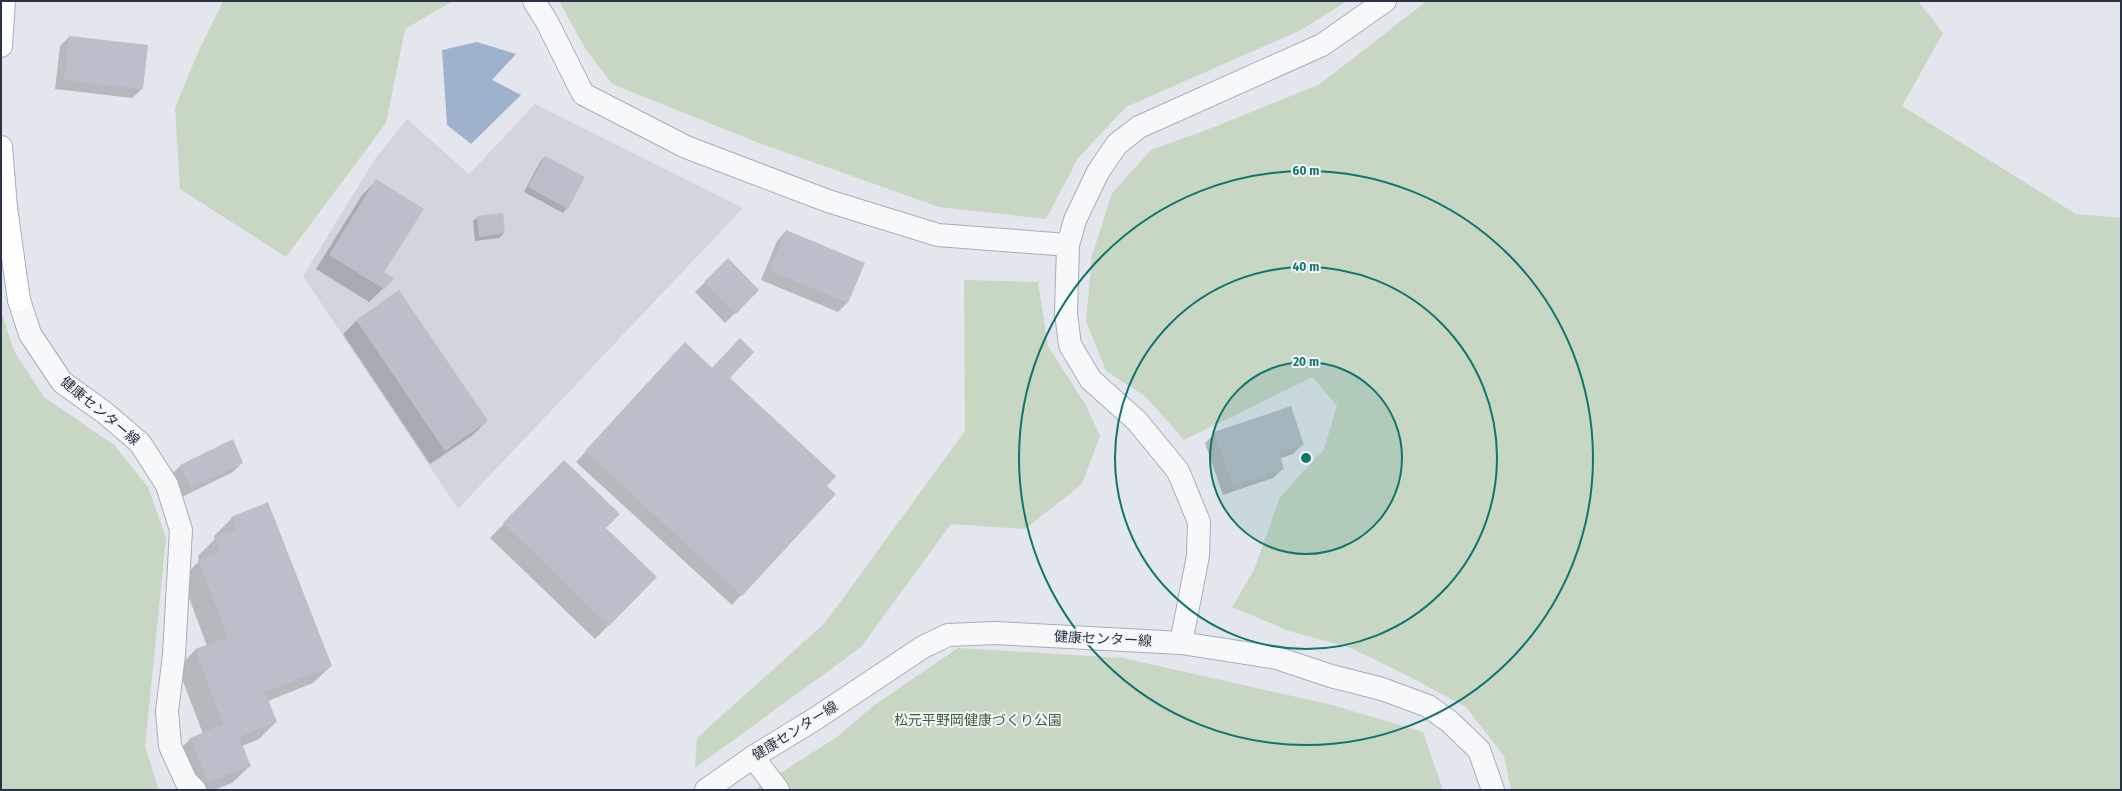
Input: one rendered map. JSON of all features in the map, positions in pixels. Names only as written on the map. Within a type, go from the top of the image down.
[{"type":"street","points":[[1,46],[4,1]]},
{"type":"street","points":[[534,1],[548,22],[583,94],[686,147],[828,201],[938,235],[1068,245]]},
{"type":"street","points":[[1181,643],[1198,556],[1199,522],[1178,471],[1137,421],[1091,380],[1070,345],[1066,313],[1068,245],[1075,220],[1098,172],[1117,144],[1139,127],[1322,45],[1385,1]]},
{"type":"street","name":"健康センター線","points":[[1,146],[6,208],[19,300],[30,334],[62,382],[105,413],[140,443],[167,485],[181,530],[174,656],[167,711],[170,746],[186,781],[195,790]]},
{"type":"street","name":"健康センター線","points":[[706,790],[753,757],[815,719],[923,647],[948,635],[995,633],[1181,643],[1276,658],[1331,676],[1382,689],[1428,706],[1450,722],[1478,750],[1493,790]]},
{"type":"street","points":[[753,757],[778,790]]},
{"type":"shaded area","points":[[535,104],[743,208],[458,509],[303,276],[375,159],[407,119],[469,174]]},
{"type":"green space","points":[[223,1],[453,1],[405,29],[386,123],[286,257],[180,189],[175,108],[199,50]]},
{"type":"green space","points":[[559,1],[1347,1],[1301,30],[1126,107],[1078,158],[1046,219],[939,207],[759,143],[612,84],[585,48]]},
{"type":"green space","points":[[1427,1],[1918,1],[1943,33],[1902,106],[2076,214],[2121,218],[2121,790],[1511,790],[1504,756],[1466,707],[1351,648],[1289,631],[1232,607],[1254,570],[1280,497],[1324,449],[1337,406],[1313,377],[1184,440],[1146,397],[1106,371],[1086,321],[1092,256],[1112,193],[1151,150],[1217,126],[1320,84]]},
{"type":"green space","points":[[964,280],[1038,282],[1048,346],[1085,404],[1100,436],[1082,484],[1025,529],[951,524],[861,647],[695,768],[697,738],[825,623],[965,431]]},
{"type":"green space","points":[[1,311],[14,351],[44,397],[114,445],[148,487],[166,538],[145,747],[159,790],[1,790]]},
{"type":"green space","name":"松元平野岡健康づくり公園","points":[[958,648],[1123,658],[1332,705],[1423,732],[1443,790],[754,790],[837,737],[873,706]]},
{"type":"water","points":[[477,42],[516,54],[492,80],[521,95],[471,144],[447,125],[442,50]]},
{"type":"building","points":[[69,36],[148,45],[143,89],[64,80]]},
{"type":"building","points":[[545,156],[585,177],[568,209],[528,187]]},
{"type":"building","points":[[376,179],[424,209],[384,272],[394,278],[384,289],[329,255]]},
{"type":"building","points":[[503,213],[505,233],[479,237],[477,216]]},
{"type":"building","points":[[786,230],[865,263],[848,303],[770,271]]},
{"type":"building","points":[[728,258],[759,290],[736,314],[704,282]]},
{"type":"building","points":[[399,290],[488,421],[445,451],[356,320]]},
{"type":"building","points":[[740,338],[754,352],[730,378],[836,476],[827,486],[836,494],[742,596],[585,451],[685,342],[712,368]]},
{"type":"building","points":[[1291,406],[1304,445],[1279,453],[1284,469],[1233,486],[1214,432]]},
{"type":"building","points":[[233,439],[243,463],[191,488],[180,465]]},
{"type":"building","points":[[564,460],[620,514],[606,528],[657,577],[609,626],[503,523]]},
{"type":"building","points":[[268,502],[332,666],[265,692],[277,722],[239,737],[251,766],[208,782],[190,738],[223,724],[195,649],[228,637],[198,560],[220,552],[215,538],[236,530],[231,517]]}]
